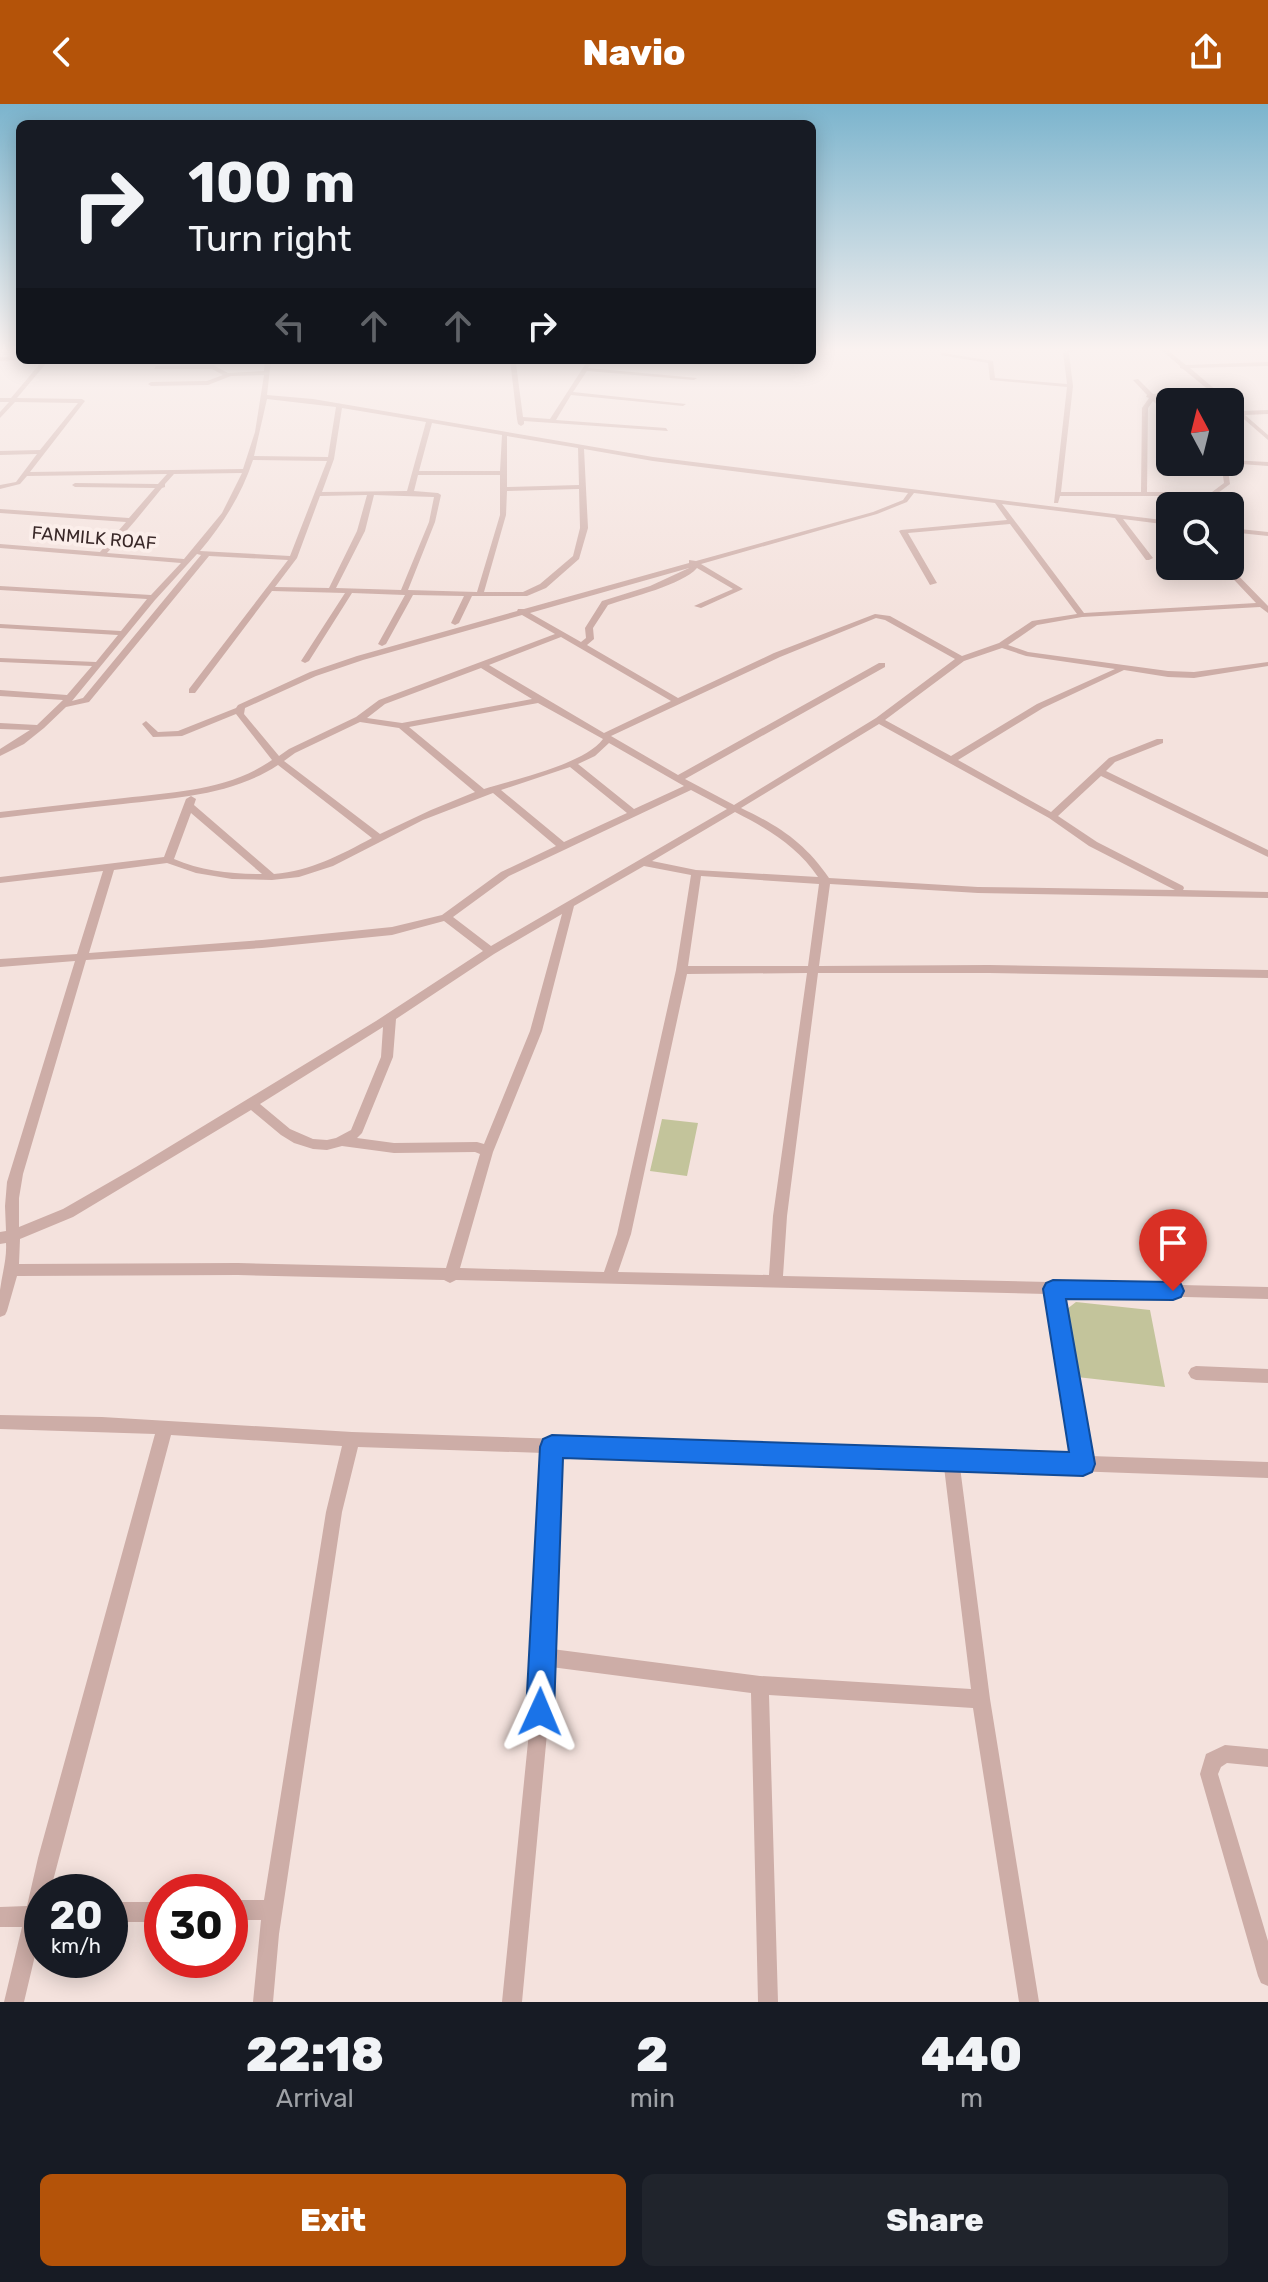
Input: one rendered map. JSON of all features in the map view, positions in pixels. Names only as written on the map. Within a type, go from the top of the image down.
[{"type":"street","points":[[0,487],[15,486],[53,438]]},
{"type":"street","points":[[0,753],[38,728],[64,702],[193,553],[228,509],[246,471],[256,438]]},
{"type":"street","points":[[192,691],[293,558],[331,459],[334,438]]},
{"type":"street","points":[[410,493],[425,438]]},
{"type":"street","points":[[480,594],[503,515],[504,438]]},
{"type":"street","points":[[513,438],[912,492],[1156,521]]},
{"type":"street","points":[[1055,509],[1064,438]]},
{"type":"street","points":[[1144,495],[1145,438]]},
{"type":"street","points":[[272,589],[468,596],[524,594],[543,586],[576,557],[584,528],[580,487],[581,448]]},
{"type":"street","points":[[0,453],[42,452]]},
{"type":"street","points":[[250,458],[331,459]]},
{"type":"street","points":[[1244,463],[1268,464]]},
{"type":"street","points":[[26,474],[246,471]]},
{"type":"street","points":[[101,555],[172,472]]},
{"type":"street","points":[[417,473],[503,473]]},
{"type":"street","points":[[1057,494],[1214,494],[1227,484],[1226,476]]},
{"type":"street","points":[[75,485],[163,486]]},
{"type":"street","points":[[503,489],[580,487]]},
{"type":"street","points":[[146,724],[156,735],[171,736],[239,710],[313,674],[521,611],[875,513],[905,501],[912,492]]},
{"type":"street","points":[[331,591],[361,531],[371,493]]},
{"type":"street","points":[[318,494],[438,495],[432,522],[406,593],[382,644]]},
{"type":"street","points":[[998,503],[1082,615]]},
{"type":"street","points":[[0,511],[133,520]]},
{"type":"street","points":[[1117,516],[1149,558]]},
{"type":"street","points":[[933,583],[903,531],[1010,522]]},
{"type":"street","points":[[1244,531],[1268,534]]},
{"type":"street","name":"FANMILK ROAF","points":[[0,546],[184,561]]},
{"type":"street","points":[[193,553],[293,558]]},
{"type":"street","points":[[0,693],[64,702],[86,700],[207,553]]},
{"type":"street","points":[[693,564],[739,589],[698,606]]},
{"type":"street","points":[[582,645],[590,639],[589,628],[605,603],[653,588],[689,572],[693,564]]},
{"type":"street","points":[[1238,580],[1264,608]]},
{"type":"street","points":[[0,588],[153,597]]},
{"type":"street","points":[[305,661],[350,591]]},
{"type":"street","points":[[455,623],[468,596]]},
{"type":"street","points":[[7,1237],[68,1213],[390,1017],[490,951],[646,863],[879,720],[961,659],[1002,645],[1035,623],[1082,615],[1264,608]]},
{"type":"street","points":[[521,611],[677,701]]},
{"type":"street","points":[[0,880],[168,860],[192,868],[272,877],[316,870],[379,838],[482,793],[571,763],[602,749],[606,737],[677,701],[777,655],[875,616],[887,618],[961,659]]},
{"type":"street","points":[[0,626],[122,633]]},
{"type":"street","points":[[0,815],[192,793],[239,781],[359,719],[382,702],[563,634]]},
{"type":"street","points":[[1002,645],[1026,654],[1122,669],[1194,675],[1268,664]]},
{"type":"street","points":[[0,660],[96,664]]},
{"type":"street","points":[[483,665],[538,700],[681,777],[691,786],[738,807],[797,844],[825,880],[780,1216],[776,1280]]},
{"type":"street","points":[[681,777],[882,665]]},
{"type":"street","points":[[951,760],[1040,706],[1122,669]]},
{"type":"street","points":[[359,719],[402,726],[538,700]]},
{"type":"street","points":[[239,710],[277,760],[379,838]]},
{"type":"street","points":[[879,720],[1052,816],[1105,850],[1187,892]]},
{"type":"street","points":[[0,726],[38,728]]},
{"type":"street","points":[[402,726],[482,793]]},
{"type":"street","points":[[1052,816],[1099,771],[1131,751],[1160,741]]},
{"type":"street","points":[[571,763],[633,813]]},
{"type":"street","points":[[1099,771],[1268,854]]},
{"type":"street","points":[[0,963],[392,931],[446,917],[505,874],[691,786]]},
{"type":"street","points":[[494,789],[561,845]]},
{"type":"street","points":[[168,860],[192,793]]},
{"type":"street","points":[[189,806],[272,877]]},
{"type":"street","points":[[646,863],[696,873],[978,890],[1268,895]]},
{"type":"street","points":[[0,1311],[11,1270],[7,1237],[11,1194],[80,956],[109,868]]},
{"type":"street","points":[[609,1277],[624,1234],[682,970],[696,873]]},
{"type":"street","points":[[450,1277],[487,1152],[536,1031],[569,906]]},
{"type":"street","points":[[446,917],[490,951]]},
{"type":"street","points":[[682,970],[1268,974]]},
{"type":"street","points":[[341,1141],[356,1133],[387,1057],[390,1017]]},
{"type":"street","points":[[251,1102],[271,1125],[294,1140],[341,1141],[394,1148],[477,1147],[487,1152]]},
{"type":"street","points":[[11,1270],[238,1269],[450,1277],[776,1280],[1268,1293]]},
{"type":"street","points":[[1053,1289],[1083,1464]]},
{"type":"street","points":[[1196,1373],[1268,1376]]},
{"type":"street","points":[[0,1422],[552,1447],[1268,1470]]},
{"type":"street","points":[[49,1874],[165,1428]]},
{"type":"street","points":[[263,2002],[273,1910],[334,1512],[352,1439]]},
{"type":"street","points":[[512,2002],[539,1727],[552,1447]]},
{"type":"street","points":[[951,1462],[981,1699],[1029,2002]]},
{"type":"street","points":[[541,1657],[760,1685],[981,1699]]},
{"type":"street","points":[[760,1685],[768,2002]]},
{"type":"street","points":[[1268,1758],[1225,1754],[1213,1761],[1209,1774],[1268,1976]]},
{"type":"street","points":[[248,1910],[273,1910]]},
{"type":"street","points":[[0,1917],[24,1916]]},
{"type":"street","points":[[14,2002],[24,1966]]},
{"type":"green space","points":[[662,1119],[698,1123],[687,1176],[650,1171]]},
{"type":"green space","points":[[1076,1302],[1150,1310],[1165,1387],[1077,1377],[1067,1309]]},
{"type":"route","points":[[540,1712],[552,1447],[1083,1464],[1053,1289],[1173,1291]]}]
